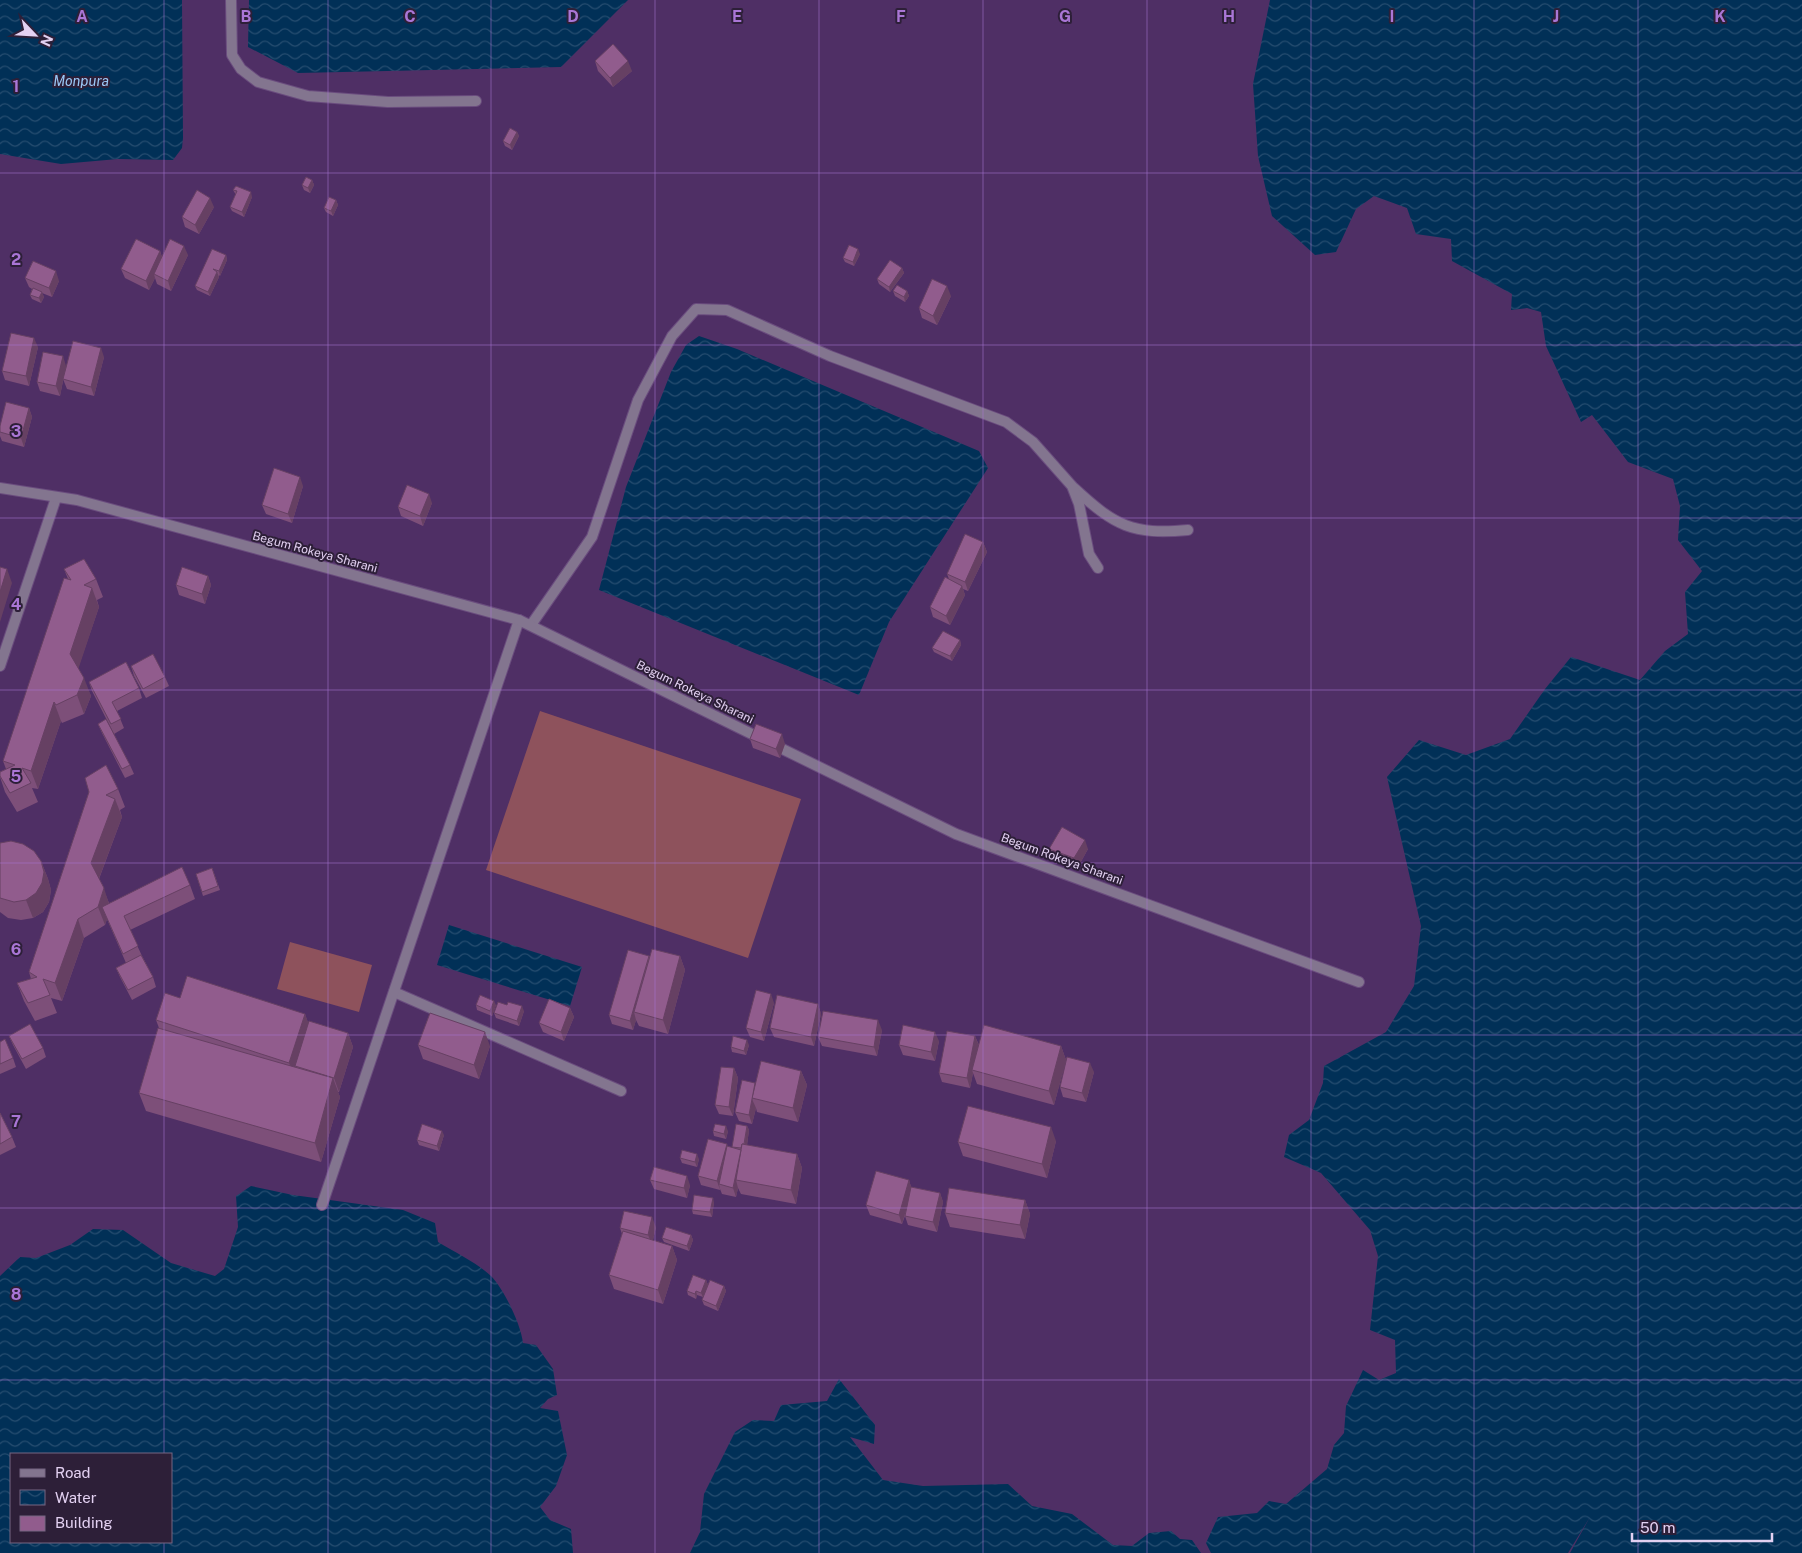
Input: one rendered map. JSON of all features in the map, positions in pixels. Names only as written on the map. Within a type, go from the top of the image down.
[{"type":"street","points":[[231,0],[232,55],[241,69],[258,82],[308,96],[388,102],[476,101]]},
{"type":"street","points":[[531,625],[592,537],[638,400],[672,336],[696,309],[727,310],[830,356],[1006,422],[1033,442],[1072,486],[1106,516],[1129,528],[1144,531],[1188,530]]},
{"type":"street","points":[[1072,486],[1079,504],[1089,554],[1098,568]]},
{"type":"street","name":"Begum Rokeya Sharani","points":[[0,488],[77,500],[520,620],[956,834],[1359,982]]},
{"type":"street","points":[[0,666],[56,498]]},
{"type":"street","points":[[322,1205],[520,620]]},
{"type":"street","points":[[394,992],[621,1091]]},
{"type":"shaded area","points":[[540,711],[801,799],[748,958],[486,870]]},
{"type":"shaded area","points":[[290,942],[372,965],[359,1012],[277,989]]},
{"type":"water","name":"Monpura","points":[[0,0],[182,0],[183,138],[182,148],[173,160],[118,159],[61,164],[0,154]]},
{"type":"water","points":[[249,0],[628,0],[561,67],[298,73],[248,47]]},
{"type":"water","points":[[1270,0],[1802,0],[1802,1553],[1570,1553],[1590,1517],[1568,1553],[1211,1553],[1206,1543],[1218,1517],[1257,1513],[1269,1501],[1286,1504],[1327,1469],[1334,1445],[1344,1433],[1346,1406],[1363,1370],[1379,1380],[1396,1373],[1395,1340],[1370,1330],[1378,1256],[1370,1230],[1321,1173],[1284,1157],[1289,1135],[1309,1120],[1323,1083],[1324,1066],[1386,1032],[1414,986],[1421,926],[1387,777],[1419,740],[1466,755],[1510,739],[1545,689],[1571,657],[1640,680],[1665,651],[1688,634],[1685,592],[1702,571],[1678,540],[1680,506],[1673,479],[1628,462],[1592,415],[1581,422],[1546,346],[1541,312],[1527,308],[1511,310],[1512,294],[1452,261],[1451,239],[1416,234],[1407,208],[1374,196],[1356,209],[1336,252],[1315,255],[1272,216],[1258,156],[1253,84]]},
{"type":"water","points":[[699,336],[737,349],[979,451],[988,468],[889,622],[859,695],[599,590],[626,487],[671,372],[686,345]]},
{"type":"water","points":[[449,925],[582,967],[570,1006],[437,965]]},
{"type":"water","points":[[251,1186],[293,1195],[403,1210],[435,1223],[438,1242],[473,1262],[491,1276],[501,1289],[511,1308],[522,1335],[523,1343],[536,1345],[553,1369],[557,1395],[548,1399],[540,1408],[558,1411],[567,1455],[556,1486],[540,1507],[550,1520],[571,1529],[573,1553],[0,1553],[0,1276],[20,1257],[36,1258],[70,1245],[93,1229],[123,1230],[171,1263],[215,1276],[224,1269],[238,1227],[236,1196]]},
{"type":"water","points":[[839,1379],[875,1425],[874,1444],[850,1437],[883,1480],[923,1486],[1008,1484],[1032,1506],[1072,1514],[1113,1545],[1132,1546],[1149,1533],[1171,1531],[1180,1539],[1192,1540],[1201,1553],[690,1553],[700,1532],[704,1494],[735,1432],[753,1420],[774,1421],[781,1405],[827,1401]]},
{"type":"building","points":[[613,44],[628,61],[610,78],[595,61]]},
{"type":"building","points":[[510,128],[517,132],[510,145],[503,141]]},
{"type":"building","points":[[306,177],[312,180],[308,188],[302,185]]},
{"type":"building","points":[[236,186],[251,192],[242,212],[230,207],[237,191],[233,190]]},
{"type":"building","points":[[197,190],[210,198],[195,225],[182,217]]},
{"type":"building","points":[[329,197],[336,200],[331,211],[324,208]]},
{"type":"building","points":[[136,239],[160,251],[146,281],[121,269]]},
{"type":"building","points":[[170,239],[184,246],[168,281],[154,274]]},
{"type":"building","points":[[849,245],[858,249],[853,262],[843,258]]},
{"type":"building","points":[[212,249],[226,255],[219,271],[213,269],[217,272],[208,292],[195,286]]},
{"type":"building","points":[[890,260],[902,268],[889,287],[877,279]]},
{"type":"building","points":[[33,261],[56,271],[49,288],[25,278]]},
{"type":"building","points":[[932,279],[947,286],[933,316],[919,308]]},
{"type":"building","points":[[897,285],[907,291],[904,297],[893,291]]},
{"type":"building","points":[[33,288],[42,292],[39,298],[30,295]]},
{"type":"building","points":[[11,333],[34,338],[26,376],[2,371]]},
{"type":"building","points":[[73,341],[101,348],[91,387],[63,379]]},
{"type":"building","points":[[43,352],[63,356],[56,386],[37,382]]},
{"type":"building","points":[[6,402],[29,408],[21,438],[0,432]]},
{"type":"building","points":[[274,468],[300,477],[288,514],[262,505]]},
{"type":"building","points":[[407,485],[429,494],[420,516],[398,507]]},
{"type":"building","points":[[965,534],[983,542],[965,582],[947,574]]},
{"type":"building","points":[[84,559],[96,579],[84,585],[92,588],[70,654],[84,678],[77,695],[56,705],[54,702],[31,771],[22,768],[31,783],[10,793],[0,776],[0,772],[15,765],[3,761],[64,578],[71,580],[64,569]]},
{"type":"building","points":[[0,567],[7,569],[0,592]]},
{"type":"building","points":[[182,567],[208,576],[202,594],[176,585]]},
{"type":"building","points":[[945,577],[962,586],[946,616],[930,607]]},
{"type":"building","points":[[943,631],[960,640],[950,656],[932,648]]},
{"type":"building","points":[[153,654],[165,677],[143,689],[131,666]]},
{"type":"building","points":[[126,662],[139,688],[112,702],[121,719],[111,724],[89,682]]},
{"type":"building","points":[[106,719],[130,765],[122,769],[98,724]]},
{"type":"building","points":[[756,724],[782,734],[776,749],[750,739]]},
{"type":"building","points":[[106,765],[118,789],[106,795],[115,799],[91,863],[104,888],[98,907],[78,919],[55,983],[43,979],[50,995],[28,1003],[17,983],[37,977],[29,972],[89,792],[85,778]]},
{"type":"building","points":[[1062,827],[1085,840],[1074,858],[1049,849]]},
{"type":"building","points":[[11,841],[23,844],[34,851],[41,861],[44,872],[42,883],[36,893],[26,900],[14,902],[0,898],[0,843]]},
{"type":"building","points":[[182,867],[190,885],[124,916],[138,946],[123,954],[102,907]]},
{"type":"building","points":[[212,868],[218,886],[202,892],[196,874]]},
{"type":"building","points":[[652,949],[680,956],[663,1020],[634,1012]]},
{"type":"building","points":[[628,950],[649,956],[630,1021],[609,1015]]},
{"type":"building","points":[[141,955],[153,977],[128,990],[116,968]]},
{"type":"building","points":[[187,976],[305,1014],[289,1063],[156,1020],[165,993],[180,998]]},
{"type":"building","points":[[756,990],[771,994],[761,1032],[746,1028]]},
{"type":"building","points":[[480,995],[494,1001],[490,1011],[476,1005]]},
{"type":"building","points":[[777,995],[818,1004],[811,1037],[770,1028]]},
{"type":"building","points":[[549,999],[570,1008],[561,1032],[539,1023]]},
{"type":"building","points":[[498,1002],[507,1005],[508,1002],[522,1006],[517,1021],[494,1013]]},
{"type":"building","points":[[823,1011],[878,1020],[874,1047],[818,1037]]},
{"type":"building","points":[[430,1013],[485,1032],[474,1065],[418,1045]]},
{"type":"building","points":[[309,1021],[348,1033],[334,1078],[295,1066]]},
{"type":"building","points":[[30,1024],[43,1048],[22,1059],[9,1036]]},
{"type":"building","points":[[903,1025],[935,1032],[931,1052],[899,1045]]},
{"type":"building","points":[[984,1025],[1061,1046],[1049,1091],[972,1070]]},
{"type":"building","points":[[158,1028],[333,1078],[315,1143],[139,1093]]},
{"type":"building","points":[[947,1031],[975,1036],[967,1078],[939,1073]]},
{"type":"building","points":[[733,1036],[747,1040],[744,1051],[731,1047]]},
{"type":"building","points":[[5,1039],[13,1058],[0,1064],[0,1042]]},
{"type":"building","points":[[1067,1057],[1090,1063],[1082,1093],[1060,1087]]},
{"type":"building","points":[[761,1061],[801,1071],[793,1108],[752,1098]]},
{"type":"building","points":[[721,1067],[734,1068],[729,1107],[715,1105]]},
{"type":"building","points":[[742,1080],[755,1083],[749,1115],[735,1112]]},
{"type":"building","points":[[968,1106],[1051,1127],[1042,1164],[958,1142]]},
{"type":"building","points":[[0,1113],[12,1137],[0,1144]]},
{"type":"building","points":[[422,1124],[442,1131],[437,1146],[417,1140]]},
{"type":"building","points":[[715,1124],[726,1126],[724,1134],[713,1131]]},
{"type":"building","points":[[736,1124],[747,1126],[744,1144],[742,1144],[741,1148],[732,1147]]},
{"type":"building","points":[[708,1139],[727,1144],[717,1181],[698,1176]]},
{"type":"building","points":[[742,1144],[797,1154],[791,1190],[736,1180]]},
{"type":"building","points":[[727,1146],[741,1150],[733,1188],[719,1184]]},
{"type":"building","points":[[682,1150],[697,1154],[695,1162],[680,1158]]},
{"type":"building","points":[[654,1167],[687,1176],[684,1188],[650,1180]]},
{"type":"building","points":[[876,1171],[909,1180],[899,1215],[866,1205]]},
{"type":"building","points":[[911,1187],[940,1193],[933,1222],[905,1216]]},
{"type":"building","points":[[949,1188],[1025,1200],[1020,1225],[945,1213]]},
{"type":"building","points":[[694,1195],[713,1198],[710,1212],[692,1210]]},
{"type":"building","points":[[624,1211],[652,1217],[648,1235],[620,1228]]},
{"type":"building","points":[[666,1227],[691,1235],[687,1246],[662,1238]]},
{"type":"building","points":[[623,1231],[672,1246],[658,1290],[609,1275]]},
{"type":"building","points":[[693,1275],[706,1280],[701,1293],[696,1291],[695,1294],[687,1291]]},
{"type":"building","points":[[710,1280],[724,1286],[716,1306],[702,1300]]}]
